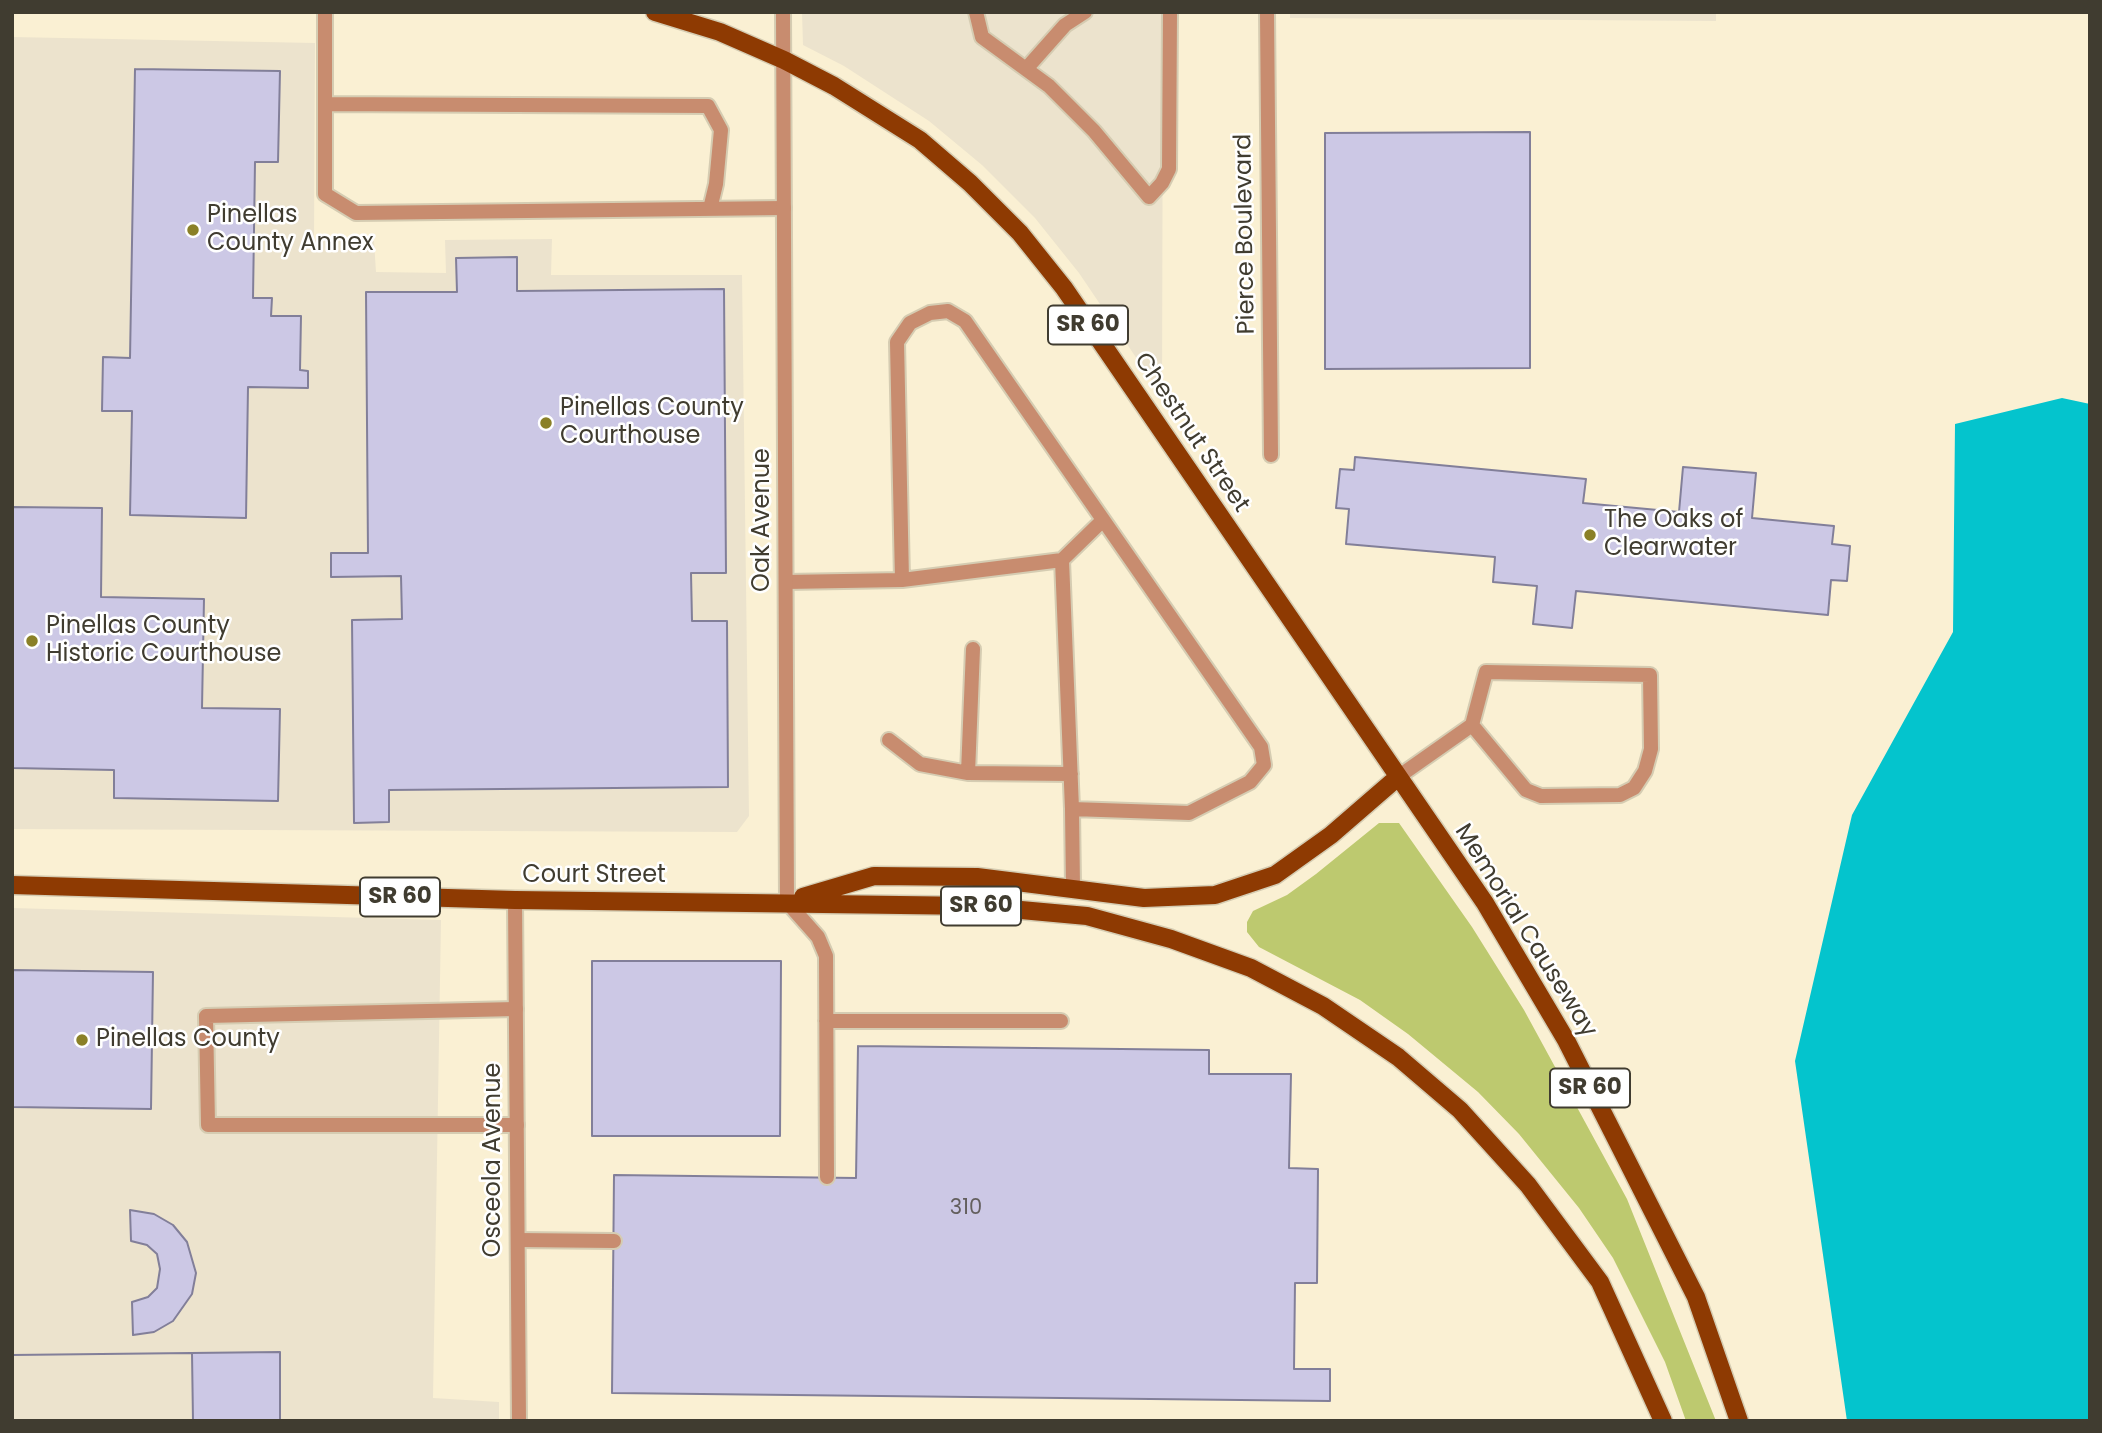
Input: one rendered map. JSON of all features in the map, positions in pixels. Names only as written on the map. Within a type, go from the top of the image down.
[{"type":"main road","name":"Chestnut Street","points":[[655,12],[720,32],[834,86],[920,140],[970,183],[1020,233],[1064,288],[1398,777]]},
{"type":"main road","points":[[787,902],[874,876],[977,877],[1144,898],[1215,895],[1275,875],[1331,835],[1398,777]]},
{"type":"main road","name":"Memorial Causeway","points":[[1398,777],[1485,903],[1566,1041],[1696,1297],[1739,1421]]},
{"type":"main road","name":"Court Street","points":[[12,885],[515,900],[977,905],[1073,915],[1171,939],[1251,968],[1323,1006],[1398,1057],[1460,1110],[1528,1185],[1601,1282],[1663,1421]]},
{"type":"street","points":[[325,12],[325,194],[356,213],[784,208]]},
{"type":"street","name":"Oak Avenue","points":[[783,12],[787,902]]},
{"type":"street","points":[[976,12],[982,37],[1049,86],[1094,131],[1149,197],[1162,183],[1169,169],[1170,12]]},
{"type":"street","points":[[1026,69],[1065,24],[1086,12]]},
{"type":"street","name":"Pierce Boulevard","points":[[1268,12],[1271,455]]},
{"type":"street","points":[[325,104],[708,106],[722,130],[716,184],[710,209]]},
{"type":"street","points":[[902,580],[897,342],[910,323],[930,313],[948,311],[965,321],[1102,522],[1261,747],[1264,765],[1250,782],[1189,813],[1072,809]]},
{"type":"street","points":[[786,582],[902,580],[1062,560],[1102,522]]},
{"type":"street","points":[[1062,560],[1073,887]]},
{"type":"street","points":[[968,773],[973,649]]},
{"type":"street","points":[[1398,777],[1472,725],[1486,672],[1650,675],[1651,749],[1645,771],[1634,788],[1620,795],[1541,796],[1526,790],[1472,725]]},
{"type":"street","points":[[888,740],[920,764],[968,773],[1070,775]]},
{"type":"street","name":"Osceola Avenue","points":[[515,900],[519,1421]]},
{"type":"street","points":[[787,902],[818,937],[826,956],[827,1177]]},
{"type":"street","points":[[516,1009],[206,1016],[208,1125],[517,1125]]},
{"type":"street","points":[[826,1021],[1061,1021]]},
{"type":"street","points":[[517,1240],[614,1241]]},
{"type":"shaded area","points":[[802,12],[1163,12],[1162,396],[1079,273],[1035,218],[982,165],[929,121],[844,66],[803,45]]},
{"type":"shaded area","points":[[1290,12],[1716,12],[1716,21],[1290,18]]},
{"type":"shaded area","points":[[12,37],[315,43],[314,240],[374,241],[376,272],[446,273],[445,240],[552,239],[551,275],[742,275],[749,816],[737,832],[12,829]]},
{"type":"shaded area","points":[[12,908],[441,920],[433,1398],[499,1402],[499,1421],[12,1421]]},
{"type":"green space","points":[[1379,823],[1399,823],[1472,927],[1524,1010],[1627,1199],[1716,1421],[1686,1421],[1665,1362],[1613,1258],[1579,1208],[1519,1134],[1478,1092],[1408,1034],[1360,1000],[1259,947],[1247,932],[1247,922],[1253,911],[1287,895]]},
{"type":"water","points":[[2062,398],[2090,404],[2090,1421],[1847,1421],[1795,1061],[1852,815],[1953,632],[1955,424]]},
{"type":"building","name":"Pinellas County Annex","points":[[135,69],[280,71],[278,162],[255,162],[253,298],[272,298],[271,316],[301,316],[300,370],[308,371],[308,388],[248,387],[246,518],[130,515],[132,411],[102,411],[103,357],[130,358]]},
{"type":"building","points":[[1530,132],[1530,368],[1325,369],[1325,133]]},
{"type":"building","name":"Pinellas County Courthouse","points":[[517,257],[517,291],[724,289],[726,573],[691,573],[692,621],[727,621],[728,787],[389,790],[389,822],[354,823],[352,620],[402,619],[401,576],[331,577],[331,553],[368,553],[366,292],[457,292],[456,258]]},
{"type":"building","name":"The Oaks of Clearwater","points":[[1355,457],[1586,479],[1583,503],[1679,512],[1683,467],[1756,473],[1752,518],[1834,526],[1832,544],[1850,546],[1847,581],[1831,580],[1828,615],[1576,591],[1572,628],[1533,624],[1537,586],[1493,582],[1495,557],[1346,544],[1349,509],[1336,508],[1340,469],[1354,470]]},
{"type":"building","points":[[12,507],[102,508],[101,597],[204,599],[202,708],[280,709],[278,801],[114,798],[114,770],[12,768]]},
{"type":"building","points":[[592,961],[781,961],[780,1136],[592,1136]]},
{"type":"building","name":"Pinellas County","points":[[12,970],[153,972],[151,1109],[12,1107]]},
{"type":"building","points":[[858,1046],[1209,1050],[1209,1074],[1291,1074],[1289,1168],[1318,1169],[1317,1283],[1295,1283],[1294,1369],[1330,1369],[1330,1401],[612,1393],[614,1175],[856,1178]]},
{"type":"building","points":[[130,1210],[154,1214],[173,1225],[187,1242],[196,1273],[192,1294],[173,1321],[154,1332],[133,1335],[132,1302],[148,1297],[157,1288],[160,1269],[157,1254],[147,1245],[131,1241]]},
{"type":"building","points":[[280,1352],[280,1421],[12,1421],[12,1355]]},
{"type":"building","points":[[192,1353],[193,1421],[12,1421],[12,1355]]},
{"type":"place","name":"Pinellas County Annex","points":[[193,230]]},
{"type":"place","name":"Pinellas County Courthouse","points":[[546,423]]},
{"type":"place","name":"The Oaks of Clearwater","points":[[1590,535]]},
{"type":"place","name":"Pinellas County Historic Courthouse","points":[[32,641]]},
{"type":"place","name":"Pinellas County","points":[[82,1040]]}]
